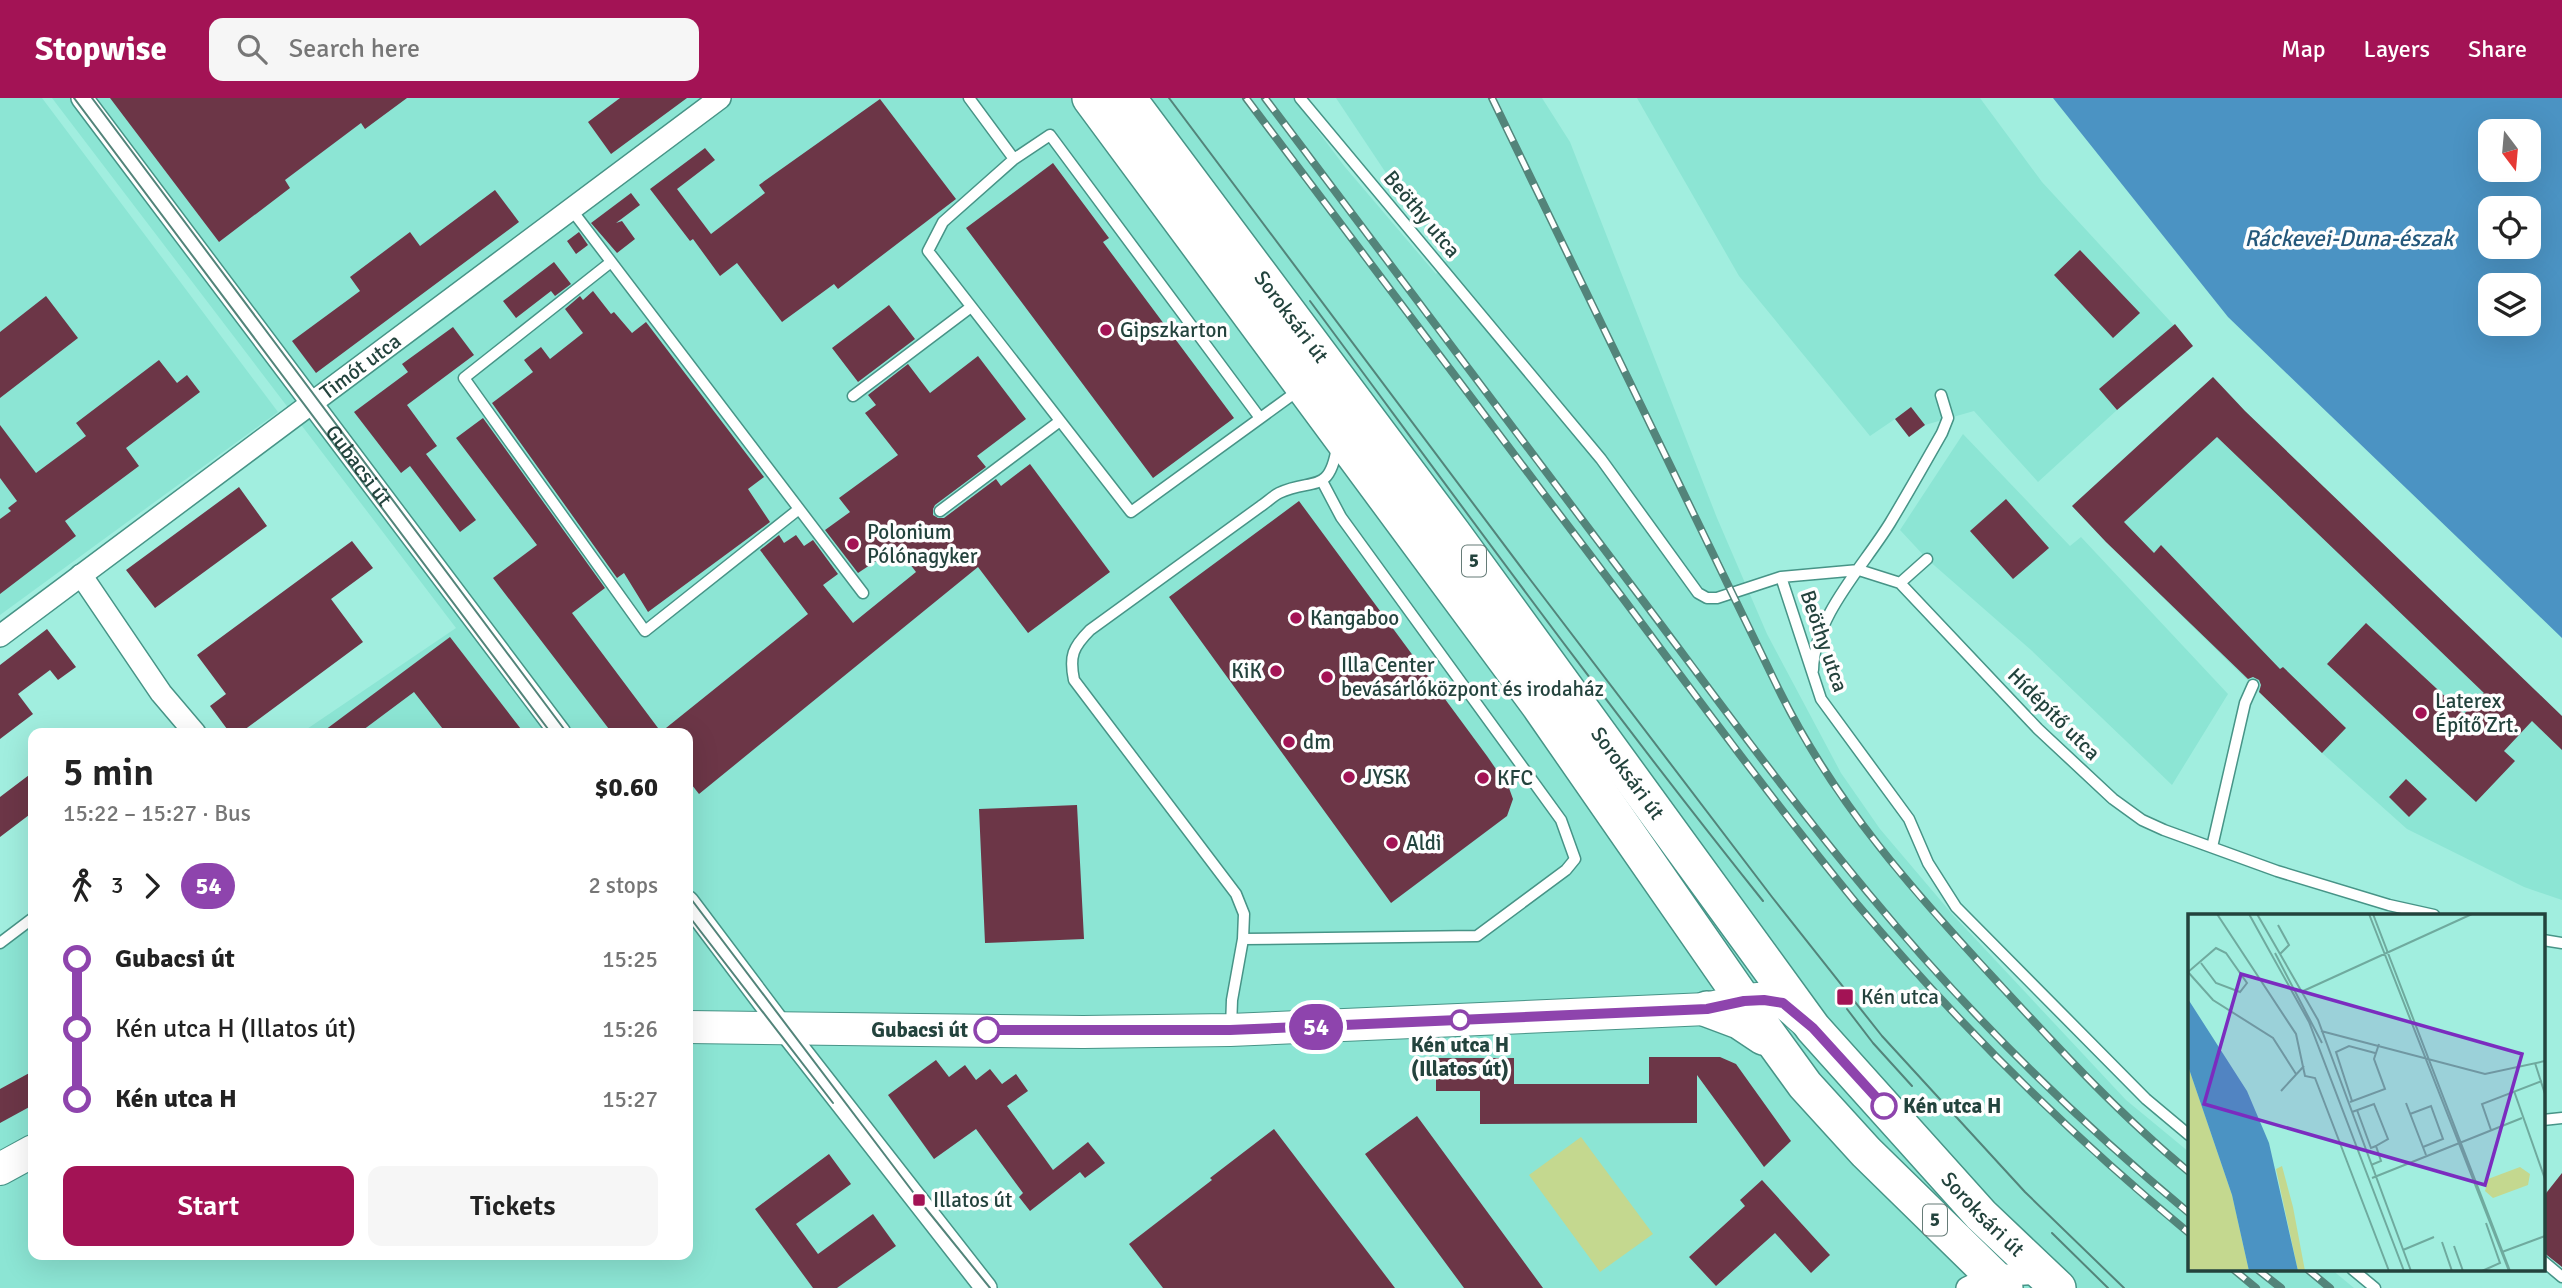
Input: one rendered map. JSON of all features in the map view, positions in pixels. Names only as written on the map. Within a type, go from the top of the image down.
[{"type":"main road","name":"Soroksári út","points":[[1090,98],[1538,704],[1738,993],[1805,1084],[1988,1284]]},
{"type":"main road","name":"Soroksári út","points":[[1128,98],[1461,544],[1813,1028],[1981,1215],[2050,1281]]},
{"type":"main road","points":[[1707,1009],[1739,1021],[1777,1047]]},
{"type":"street","name":"Gubacsi út","points":[[82,98],[556,728]]},
{"type":"street","name":"Timót utca","points":[[0,636],[720,98]]},
{"type":"street","points":[[81,575],[161,694],[191,728]]},
{"type":"street","points":[[693,909],[986,1288]]},
{"type":"street","points":[[1738,993],[1752,945]]},
{"type":"street","points":[[693,1027],[1083,1032],[1230,1030],[1707,1009],[1738,993],[1783,1003],[1813,1028]]},
{"type":"street","points":[[0,1170],[28,1154]]},
{"type":"street","points":[[1981,1215],[1988,1242],[1988,1284],[2050,1281]]},
{"type":"lane","points":[[970,98],[1014,159]]},
{"type":"lane","name":"Beöthy utca","points":[[1300,98],[1601,459],[1698,593],[1707,598],[1717,598],[1781,577],[1822,699],[1909,819],[1928,863],[1955,907],[2146,1099],[2188,1134]]},
{"type":"lane","points":[[1260,418],[1050,135],[1014,159],[943,222],[928,251],[1131,512],[1304,386]]},
{"type":"lane","points":[[571,209],[863,593]]},
{"type":"lane","points":[[611,262],[464,378],[645,631],[799,509]]},
{"type":"lane","points":[[853,396],[971,307]]},
{"type":"lane","points":[[1813,678],[1814,657],[1829,614],[1890,523],[1942,433],[1948,418],[1941,395]]},
{"type":"lane","points":[[940,511],[1060,421]]},
{"type":"lane","points":[[1230,1030],[1232,1000],[1243,939],[1244,915],[1236,894],[1073,680],[1070,662],[1077,643],[1090,631],[1261,506],[1280,493],[1322,481],[1329,475],[1335,461],[1337,430]]},
{"type":"lane","points":[[1243,939],[1477,936],[1566,870],[1575,859],[1561,820],[1341,517],[1322,481]]},
{"type":"lane","points":[[1900,583],[1927,559]]},
{"type":"lane","points":[[1781,577],[1859,570]]},
{"type":"lane","name":"Hídépítő utca","points":[[1859,570],[1900,583],[2038,729],[2113,799],[2142,820],[2290,875],[2389,905],[2430,914]]},
{"type":"lane","points":[[2211,847],[2245,704],[2253,685]]},
{"type":"lane","points":[[0,943],[28,922]]},
{"type":"lane","points":[[2544,940],[2562,943]]},
{"type":"lane","points":[[2544,1120],[2562,1118]]},
{"type":"lane","points":[[2544,1262],[2562,1277]]},
{"type":"lane","points":[[2353,1270],[2375,1288]]},
{"type":"shaded area","points":[[0,98],[42,98],[278,412],[0,615]]},
{"type":"shaded area","points":[[52,98],[1293,98],[1345,167],[1436,274],[1448,259],[1404,200],[1336,98],[1542,98],[1570,142],[1717,518],[1767,634],[1841,773],[1880,829],[1953,915],[2126,1100],[2188,1151],[2188,1270],[2332,1270],[2354,1288],[0,1288],[0,935],[28,916],[28,1260],[693,1260],[693,728],[308,728],[456,628]]},
{"type":"shaded area","points":[[1637,98],[1980,98],[2042,182],[2193,346],[2038,482],[1974,411],[1925,425],[1909,437],[1895,419],[1870,436],[1739,276]]},
{"type":"shaded area","points":[[2213,377],[2562,716],[2562,900],[2524,887],[2407,829],[2322,753],[2072,506]]},
{"type":"shaded area","points":[[1963,434],[2070,546],[2081,537],[2228,694],[2172,785],[2031,650],[1927,559],[1900,530]]},
{"type":"shaded area","points":[[1581,1137],[1653,1234],[1600,1272],[1529,1175]]},
{"type":"water","name":"Ráckevei-Duna-észak","points":[[2053,98],[2562,98],[2562,638],[2228,317]]},
{"type":"building","points":[[110,98],[407,98],[365,129],[361,123],[285,180],[290,188],[219,242]]},
{"type":"building","points":[[620,98],[687,98],[611,154],[588,122]]},
{"type":"building","points":[[880,99],[956,199],[838,289],[834,284],[782,322],[737,263],[720,276],[693,239],[690,241],[650,189],[705,148],[715,160],[677,189],[711,234],[765,193],[759,185]]},
{"type":"building","name":"Gipszkarton","points":[[1053,163],[1109,238],[1103,242],[1234,418],[1153,478],[966,228]]},
{"type":"building","points":[[495,190],[519,222],[316,373],[292,341],[360,291],[350,277],[410,232],[420,246]]},
{"type":"building","points":[[631,193],[640,205],[616,223],[622,221],[635,239],[617,253],[591,223]]},
{"type":"building","points":[[579,232],[588,245],[576,254],[567,241]]},
{"type":"building","points":[[2080,250],[2140,313],[2113,338],[2054,275]]},
{"type":"building","points":[[554,262],[571,284],[555,296],[551,291],[516,318],[503,301]]},
{"type":"building","points":[[593,291],[611,314],[614,312],[632,333],[646,322],[764,477],[748,489],[770,522],[648,612],[624,573],[617,578],[492,403],[533,372],[524,360],[541,347],[550,359],[583,333],[565,309],[580,296],[583,300]]},
{"type":"building","points":[[46,296],[78,338],[0,398],[0,332]]},
{"type":"building","points":[[889,305],[915,339],[858,382],[832,348]]},
{"type":"building","points":[[2175,324],[2193,346],[2117,410],[2099,389]]},
{"type":"building","points":[[453,327],[474,355],[407,405],[437,446],[426,454],[476,520],[460,532],[410,466],[401,473],[354,412],[408,372],[402,364]]},
{"type":"building","points":[[978,356],[1026,419],[977,456],[986,467],[935,505],[933,515],[944,518],[996,479],[1001,486],[1030,464],[1110,572],[1028,633],[978,567],[699,794],[693,786],[693,728],[666,728],[808,614],[760,550],[779,535],[784,543],[796,535],[804,546],[813,540],[838,574],[823,585],[853,623],[916,572],[897,547],[858,573],[825,530],[850,512],[839,498],[898,455],[865,413],[876,405],[868,395],[908,364],[930,393]]},
{"type":"building","points":[[159,360],[177,383],[187,375],[200,392],[126,448],[139,466],[65,521],[76,536],[0,594],[0,519],[11,511],[8,508],[17,501],[0,478],[0,425],[36,473],[86,436],[76,423]]},
{"type":"building","points":[[2213,377],[2562,716],[2562,750],[2532,721],[2504,751],[2515,761],[2476,802],[2327,664],[2366,623],[2464,714],[2484,693],[2217,437],[2124,522],[2154,553],[2161,545],[2280,669],[2283,667],[2346,728],[2322,753],[2259,692],[2259,680],[2253,677],[2248,679],[2072,506]]},
{"type":"building","points":[[1911,407],[1925,425],[1909,437],[1895,419]]},
{"type":"building","points":[[483,418],[605,588],[572,613],[658,728],[608,728],[493,578],[537,545],[456,438]]},
{"type":"building","points":[[239,487],[267,526],[155,608],[126,570]]},
{"type":"building","points":[[2006,499],[2049,548],[2013,579],[1970,531]]},
{"type":"building","name":"Illa Center bevásárlóközpont és irodaház","points":[[1299,501],[1487,756],[1509,788],[1513,799],[1507,816],[1391,903],[1169,597]]},
{"type":"building","points":[[352,541],[373,568],[331,599],[363,642],[247,728],[226,728],[210,706],[226,694],[197,655]]},
{"type":"building","points":[[47,629],[76,667],[58,680],[50,670],[18,694],[33,714],[0,739],[0,665]]},
{"type":"building","points":[[450,637],[520,728],[442,728],[414,692],[366,728],[328,728]]},
{"type":"building","points":[[28,776],[28,816],[0,837],[0,797]]},
{"type":"building","points":[[2406,779],[2427,799],[2409,817],[2389,797]]},
{"type":"building","points":[[1077,805],[1084,939],[985,943],[979,809]]},
{"type":"building","points":[[1649,1057],[1720,1057],[1736,1064],[1791,1141],[1764,1167],[1697,1075],[1697,1123],[1480,1124],[1480,1091],[1436,1091],[1436,1058],[1514,1058],[1514,1084],[1649,1084]]},
{"type":"building","points":[[936,1060],[949,1077],[965,1065],[976,1080],[990,1069],[1002,1084],[1016,1074],[1028,1091],[1007,1106],[1053,1170],[1088,1142],[1105,1163],[1085,1178],[1080,1172],[1030,1211],[1019,1197],[1023,1193],[976,1129],[934,1159],[888,1095]]},
{"type":"building","points":[[28,1074],[28,1108],[0,1123],[0,1089]]},
{"type":"building","points":[[1417,1116],[1543,1288],[1464,1288],[1365,1154]]},
{"type":"building","points":[[1274,1129],[1395,1288],[1163,1288],[1129,1244]]},
{"type":"building","points":[[829,1154],[851,1184],[796,1224],[818,1254],[873,1214],[896,1246],[837,1288],[813,1288],[755,1209]]},
{"type":"building","points":[[2562,1173],[2562,1267],[2544,1253],[2544,1196]]},
{"type":"building","points":[[1762,1180],[1830,1255],[1811,1273],[1775,1233],[1716,1286],[1689,1257],[1745,1206],[1740,1200]]},
{"type":"tram line","points":[[74,98],[547,728]]},
{"type":"tram line","points":[[92,98],[563,728]]},
{"type":"tram line","points":[[1169,98],[1529,578],[1772,897],[1882,1036],[2025,1192],[2124,1288]]},
{"type":"tram line","points":[[1310,301],[1590,678],[1763,901]]},
{"type":"tram line","points":[[693,902],[919,1200],[990,1288]]},
{"type":"tram line","points":[[693,921],[833,1103]]},
{"type":"tram line","points":[[1847,1009],[1912,1086]]},
{"type":"tram line","points":[[2052,1233],[2108,1288]]},
{"type":"railway","points":[[1246,98],[1738,752],[1857,904],[1934,992],[2016,1076],[2101,1157],[2188,1232]]},
{"type":"railway","points":[[1265,98],[1752,746],[1869,894],[1943,979],[2022,1061],[2104,1139],[2188,1212]]},
{"type":"railway","points":[[1492,98],[1779,690],[1825,771],[1879,846],[1969,951],[2092,1082],[2188,1171]]},
{"type":"railway","points":[[2234,1270],[2256,1288]]},
{"type":"railway","points":[[2258,1270],[2281,1288]]},
{"type":"railway","points":[[2308,1270],[2330,1288]]},
{"type":"bus line","name":"54","points":[[987,1030],[1230,1030],[1707,1009],[1744,1001],[1764,1000],[1783,1003],[1813,1028],[1884,1106]]},
{"type":"place","name":"Gipszkarton","points":[[1106,330]]},
{"type":"place","name":"Polonium Pólónagyker","points":[[853,544]]},
{"type":"place","name":"Kangaboo","points":[[1296,618]]},
{"type":"place","name":"KiK","points":[[1276,671]]},
{"type":"place","name":"Illa Center bevásárlóközpont és irodaház","points":[[1327,677]]},
{"type":"place","name":"Laterex Építő Zrt.","points":[[2421,713]]},
{"type":"place","name":"dm","points":[[1289,742]]},
{"type":"place","name":"JYSK","points":[[1349,777]]},
{"type":"place","name":"KFC","points":[[1483,778]]},
{"type":"place","name":"Aldi","points":[[1392,843]]},
{"type":"place","name":"Kén utca","points":[[1845,997]]},
{"type":"place","name":"Kén utca H (Illatos út)","points":[[1460,1020]]},
{"type":"place","name":"Gubacsi út","points":[[987,1030]]},
{"type":"place","name":"Kén utca H","points":[[1884,1106]]},
{"type":"place","name":"Illatos út","points":[[919,1200]]}]
